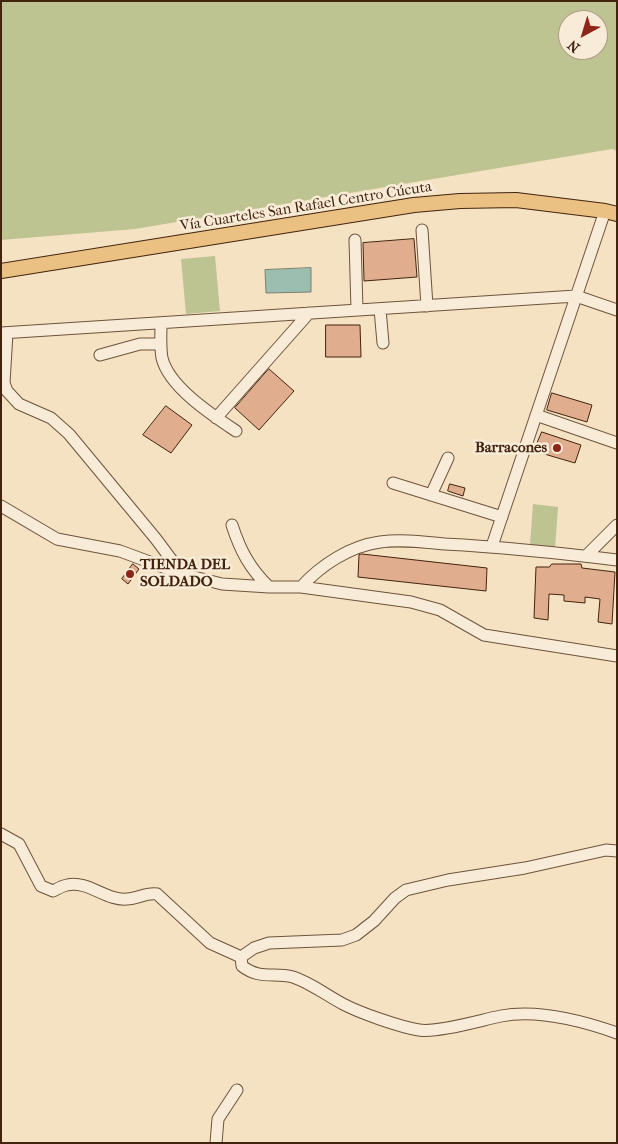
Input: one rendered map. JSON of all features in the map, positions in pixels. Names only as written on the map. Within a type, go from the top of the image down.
[{"type":"main road","name":"Vía Cuarteles San Rafael Centro Cúcuta","points":[[1,271],[414,205],[460,201],[516,200],[611,212]]},
{"type":"street","points":[[492,546],[576,296],[611,212]]},
{"type":"street","points":[[422,230],[426,306]]},
{"type":"street","points":[[355,240],[357,310]]},
{"type":"street","points":[[182,574],[156,538],[69,434],[52,418],[19,404],[6,391],[4,383],[4,333],[576,296],[617,310]]},
{"type":"street","points":[[380,309],[383,343]]},
{"type":"street","points":[[216,418],[309,313]]},
{"type":"street","points":[[161,323],[162,358],[167,371],[180,388],[216,418],[236,430]]},
{"type":"street","points":[[100,356],[140,344],[161,344]]},
{"type":"street","points":[[536,415],[617,443]]},
{"type":"street","points":[[432,495],[448,458]]},
{"type":"street","points":[[393,483],[502,516]]},
{"type":"street","points":[[1,506],[57,539],[120,551],[182,574],[222,584],[301,587],[411,602],[440,610],[484,634],[617,656]]},
{"type":"street","points":[[232,524],[239,546],[247,562],[269,587]]},
{"type":"street","points":[[586,556],[617,525]]},
{"type":"street","points":[[301,587],[327,563],[360,547],[379,542],[399,541],[492,546],[617,560]]},
{"type":"street","points":[[1,834],[19,844],[41,886],[53,891],[68,884],[83,885],[113,898],[128,900],[148,893],[157,894],[210,943],[241,957]]},
{"type":"street","points":[[241,957],[254,948],[269,943],[342,940],[356,935],[374,921],[395,898],[406,890],[448,880],[525,868],[606,850],[617,851]]},
{"type":"street","points":[[241,957],[242,966],[251,973],[264,976],[292,977],[319,989],[346,1006],[420,1031],[441,1029],[503,1016],[523,1015],[563,1016],[617,1033]]},
{"type":"street","points":[[216,1143],[218,1119],[237,1090]]},
{"type":"green space","points":[[1,1],[617,1],[617,151],[612,149],[135,229],[1,240]]},
{"type":"green space","points":[[215,256],[220,311],[186,314],[181,259]]},
{"type":"green space","points":[[533,504],[558,507],[555,549],[530,545]]},
{"type":"shaded area","points":[[311,268],[311,292],[266,293],[265,270]]},
{"type":"building","points":[[414,239],[417,277],[364,281],[363,243]]},
{"type":"building","points":[[326,325],[360,325],[361,357],[326,357]]},
{"type":"building","points":[[269,369],[294,391],[259,430],[235,408]]},
{"type":"building","points":[[552,393],[592,405],[587,422],[547,410]]},
{"type":"building","points":[[166,406],[192,425],[171,453],[143,435]]},
{"type":"building","name":"Barracones","points":[[542,432],[581,445],[575,463],[534,451]]},
{"type":"building","points":[[450,484],[465,488],[463,496],[448,491]]},
{"type":"building","points":[[359,555],[487,568],[486,591],[358,577]]},
{"type":"building","name":"TIENDA DEL SOLDADO","points":[[133,564],[139,569],[128,584],[122,579]]},
{"type":"building","points":[[552,564],[581,564],[582,568],[615,572],[612,624],[598,622],[600,599],[585,597],[585,603],[564,601],[564,595],[549,594],[548,620],[534,618],[536,567],[549,567]]},
{"type":"place","name":"Barracones","points":[[557,448]]},
{"type":"place","name":"TIENDA DEL SOLDADO","points":[[130,574]]}]
